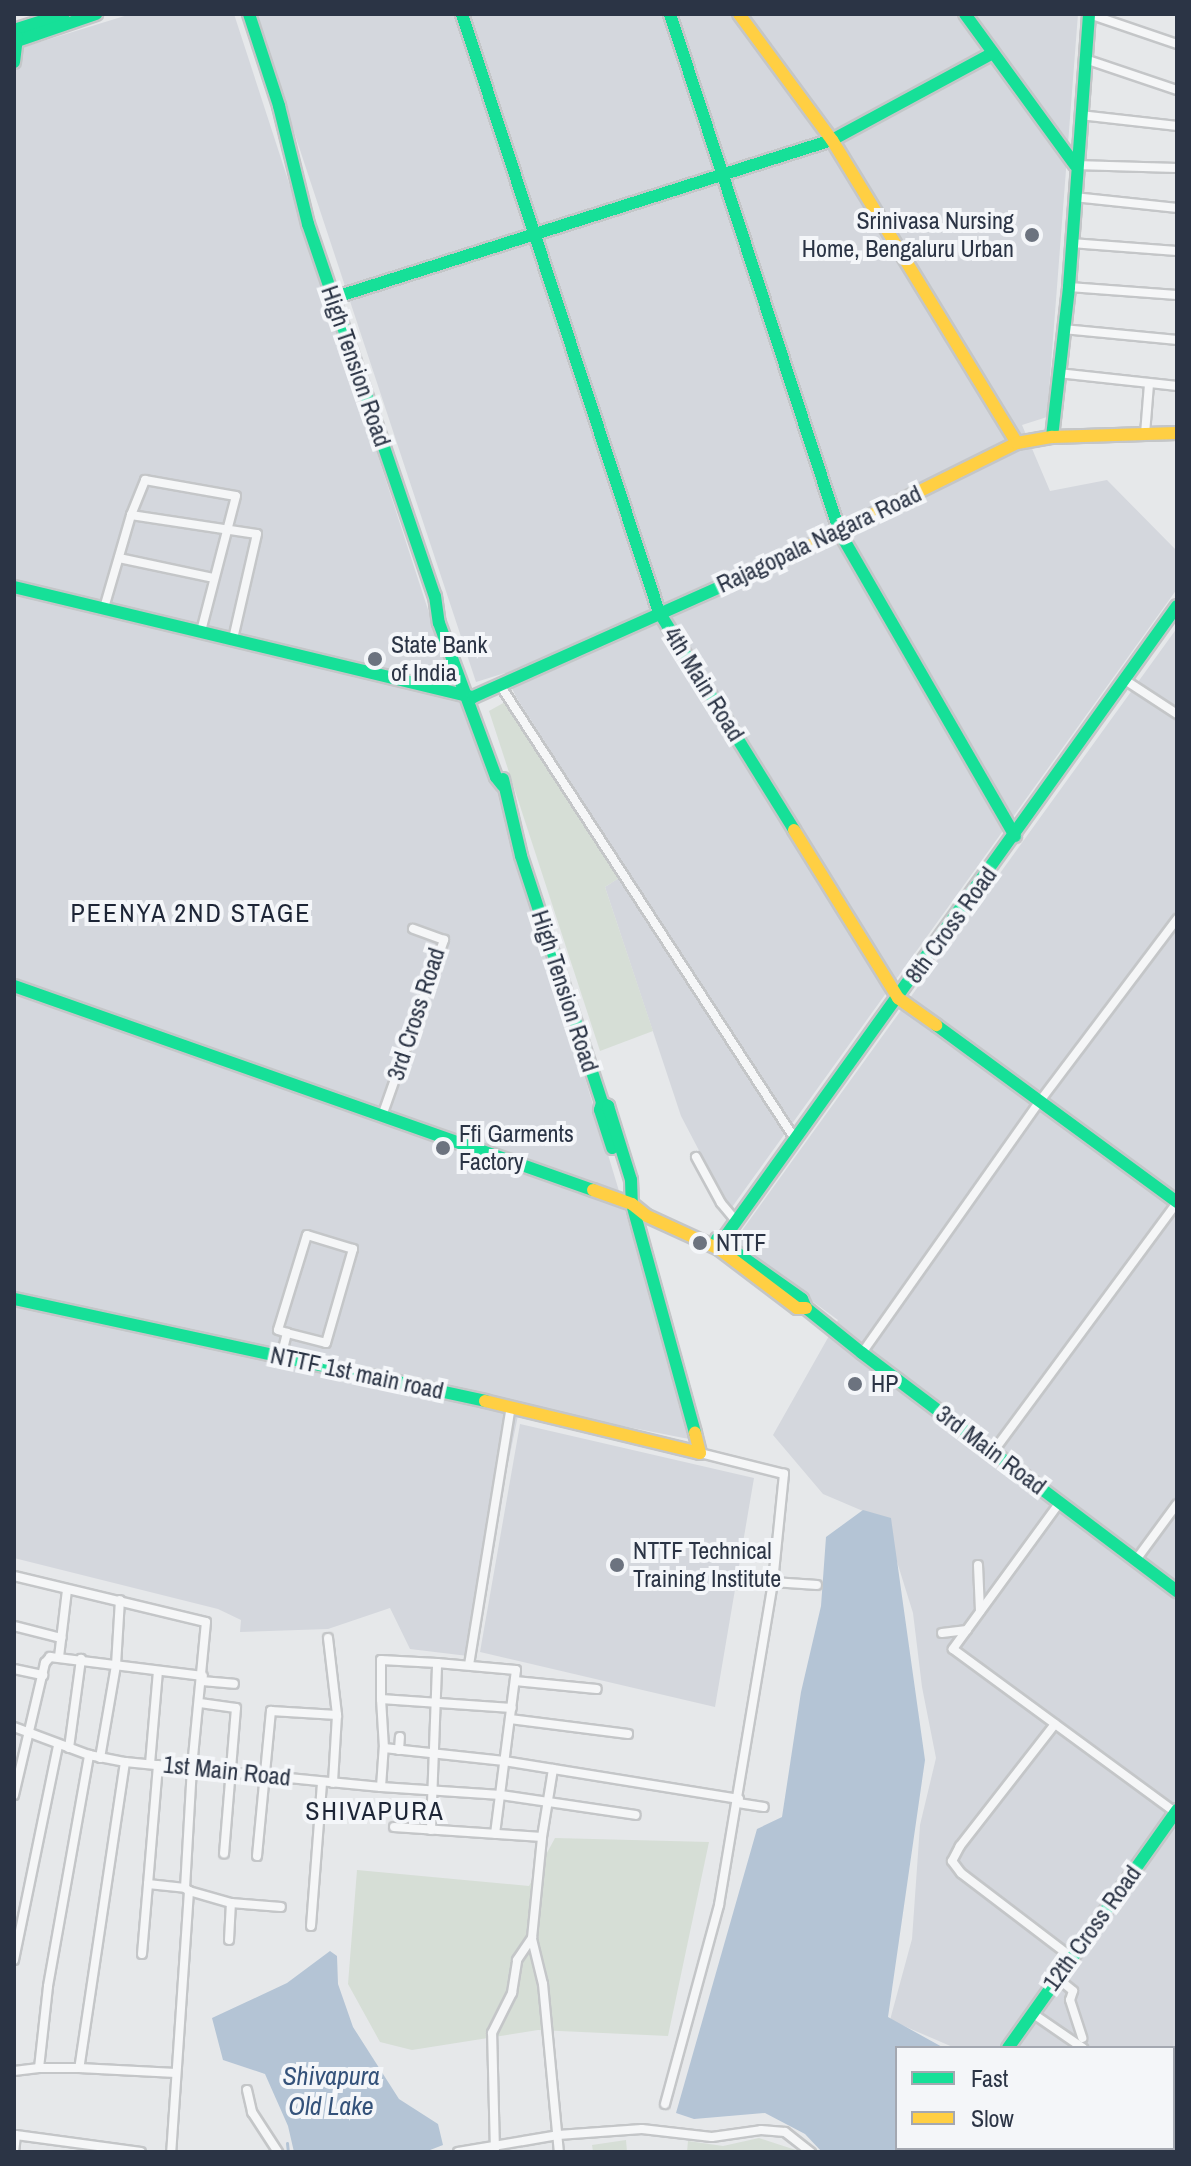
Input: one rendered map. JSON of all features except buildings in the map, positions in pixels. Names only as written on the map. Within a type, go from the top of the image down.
[{"type":"street","points":[[15,36],[64,14]]},
{"type":"street","points":[[15,36],[96,14]]},
{"type":"street","name":"High Tension Road","points":[[240,14],[271,109],[278,113]]},
{"type":"street","name":"High Tension Road","points":[[249,14],[279,106],[278,113],[333,298],[440,617],[439,623],[469,696],[483,717],[521,856],[602,1103],[608,1106],[700,1453]]},
{"type":"street","name":"4th Main Road","points":[[462,14],[659,612],[898,998],[1177,1202]]},
{"type":"street","points":[[670,14],[840,533],[1015,836]]},
{"type":"street","points":[[739,14],[832,140],[1017,443]]},
{"type":"street","points":[[965,14],[1075,165]]},
{"type":"street","points":[[1052,437],[1069,287],[1075,165],[1089,14],[1177,44]]},
{"type":"street","points":[[14,62],[15,36]]},
{"type":"street","points":[[333,298],[832,140],[993,53]]},
{"type":"street","points":[[1085,59],[1177,90]]},
{"type":"street","points":[[1080,115],[1177,126]]},
{"type":"street","points":[[1075,165],[1177,168]]},
{"type":"street","points":[[1074,197],[1177,208]]},
{"type":"street","points":[[1070,242],[1177,251]]},
{"type":"street","points":[[1069,287],[1177,295]]},
{"type":"street","points":[[1063,329],[1177,340]]},
{"type":"street","points":[[1058,373],[1177,386]]},
{"type":"street","points":[[1145,434],[1149,384]]},
{"type":"street","name":"Rajagopala Nagara Road","points":[[469,696],[840,533],[1017,443],[1052,437],[1177,433]]},
{"type":"street","points":[[104,608],[142,482],[236,496],[201,631]]},
{"type":"street","points":[[131,515],[257,534],[233,639]]},
{"type":"street","points":[[119,558],[213,578]]},
{"type":"street","points":[[14,587],[469,696]]},
{"type":"street","name":"8th Cross Road","points":[[722,1241],[1177,606]]},
{"type":"street","points":[[1125,680],[1177,714]]},
{"type":"street","points":[[500,685],[795,1139]]},
{"type":"street","points":[[862,1353],[1040,1101],[1177,919]]},
{"type":"street","name":"3rd Cross Road","points":[[382,1116],[444,940],[413,929]]},
{"type":"street","name":"3rd Main Road","points":[[14,986],[632,1204],[645,1211],[647,1216],[719,1249],[797,1308],[806,1308]]},
{"type":"street","points":[[696,1157],[721,1203],[736,1221]]},
{"type":"street","points":[[993,1452],[1177,1202]]},
{"type":"street","name":"3rd Main Road","points":[[645,1211],[651,1209],[722,1241],[802,1299],[806,1308],[862,1353],[1177,1591]]},
{"type":"street","points":[[307,1235],[353,1249],[326,1343],[287,1333],[278,1330],[307,1235]]},
{"type":"street","name":"NTTF 1st main road","points":[[14,1299],[511,1407],[700,1453]]},
{"type":"street","points":[[281,1357],[287,1333]]},
{"type":"street","points":[[469,1665],[511,1407]]},
{"type":"street","points":[[665,2104],[719,1905],[739,1801],[773,1582],[784,1474],[700,1453]]},
{"type":"street","points":[[1060,1502],[953,1649],[1176,1811]]},
{"type":"street","points":[[1136,1560],[1177,1504]]},
{"type":"street","points":[[978,1565],[980,1612]]},
{"type":"street","points":[[14,1576],[206,1622],[192,1767],[171,2152]]},
{"type":"street","points":[[773,1582],[817,1585]]},
{"type":"street","points":[[59,1657],[67,1590]]},
{"type":"street","points":[[100,1758],[116,1665],[120,1600]]},
{"type":"street","points":[[14,1626],[61,1638]]},
{"type":"street","points":[[942,1633],[967,1630]]},
{"type":"street","points":[[328,1638],[337,1715],[333,1783]]},
{"type":"street","points":[[14,1795],[47,1660],[59,1657],[81,1659],[234,1684]]},
{"type":"street","points":[[69,1748],[81,1659]]},
{"type":"street","points":[[381,1787],[384,1748],[381,1660],[516,1670],[495,1834]]},
{"type":"street","points":[[431,1830],[437,1663]]},
{"type":"street","points":[[14,1669],[43,1675]]},
{"type":"street","points":[[142,1954],[158,1671]]},
{"type":"street","points":[[515,1681],[597,1689]]},
{"type":"street","points":[[381,1699],[434,1700],[512,1708]]},
{"type":"street","points":[[200,1703],[236,1708],[224,1854]]},
{"type":"street","points":[[257,1856],[271,1711],[337,1715]]},
{"type":"street","points":[[510,1719],[628,1734]]},
{"type":"street","points":[[1055,1724],[960,1846],[952,1861],[961,1873],[1070,1956]]},
{"type":"street","name":"1st Main Road","points":[[14,1727],[89,1755],[125,1762],[333,1783],[501,1795],[636,1815]]},
{"type":"street","points":[[399,1750],[400,1737]]},
{"type":"street","points":[[14,1960],[58,1745]]},
{"type":"street","points":[[384,1748],[504,1761],[764,1807]]},
{"type":"street","points":[[39,2068],[48,1986],[89,1755]]},
{"type":"street","points":[[79,2068],[125,1762]]},
{"type":"street","points":[[553,1769],[542,1837],[532,1938],[543,1984],[559,2152]]},
{"type":"street","points":[[311,1926],[322,1782]]},
{"type":"street","name":"12th Cross Road","points":[[1009,2046],[1070,1956],[1176,1811]]},
{"type":"street","points":[[394,1827],[542,1837]]},
{"type":"street","points":[[148,1884],[187,1889],[231,1903],[281,1907]]},
{"type":"street","points":[[229,1940],[231,1903]]},
{"type":"street","points":[[495,2148],[492,2033],[512,1993],[517,1960],[532,1938]]},
{"type":"street","points":[[1056,1977],[1073,1991],[1070,2000],[1083,2043]]},
{"type":"street","points":[[1032,2013],[1083,2043]]},
{"type":"street","points":[[14,2071],[79,2068],[176,2073]]},
{"type":"street","points":[[247,2090],[252,2112],[278,2152]]},
{"type":"street","points":[[458,2152],[558,2135],[642,2129],[712,2137],[761,2130],[785,2132],[811,2152]]},
{"type":"street","points":[[14,2152],[15,2135],[141,2152]]},
{"type":"shaded area","points":[[131,14],[234,14],[434,628],[490,762],[677,1384],[689,1439],[520,1406],[468,1656],[410,1649],[390,1608],[328,1629],[240,1632],[241,1620],[218,1609],[14,1558],[14,50]]},
{"type":"shaded area","points":[[255,14],[1078,14],[1047,417],[1022,425],[1050,491],[1107,480],[1177,551],[1177,589],[730,1210],[681,1116],[605,887],[628,872],[516,697],[505,673],[476,682]]},
{"type":"shaded area","points":[[1177,628],[1177,2152],[927,2152],[1175,2150],[1175,2046],[950,2046],[890,2020],[912,1939],[920,1825],[936,1758],[922,1687],[913,1613],[884,1520],[823,1494],[773,1435],[838,1320],[733,1243]]},
{"type":"shaded area","points":[[505,702],[619,878],[605,887],[653,1031],[600,1051],[489,711]]},
{"type":"shaded area","name":"NTTF Technical Training Institute","points":[[520,1424],[754,1478],[715,1707],[480,1652]]},
{"type":"shaded area","points":[[555,1838],[709,1842],[668,2036],[538,2030],[412,2050],[380,2042],[348,1984],[357,1870],[529,1886]]},
{"type":"shaded area","points":[[759,2138],[802,2152],[687,2152],[688,2141],[723,2146]]},
{"type":"shaded area","points":[[626,2140],[627,2152],[593,2152],[592,2145]]},
{"type":"water","points":[[863,1510],[891,1518],[925,1760],[888,2017],[940,2046],[895,2046],[895,2150],[912,2152],[822,2152],[805,2134],[765,2113],[694,2119],[676,2113],[757,1829],[782,1817],[801,1692],[821,1606],[826,1537]]},
{"type":"water","name":"Shivapura Old Lake","points":[[330,1951],[337,1956],[338,1984],[353,2027],[399,2099],[438,2124],[443,2145],[425,2152],[294,2152],[288,2126],[265,2074],[223,2060],[212,2018],[287,1983]]},
{"type":"waterway","points":[[287,2143],[288,2152]]},
{"type":"traffic: fast","points":[[14,30],[64,14]]},
{"type":"traffic: fast","points":[[14,42],[96,14]]},
{"type":"traffic: fast","points":[[249,14],[279,106],[308,224],[435,596],[439,623],[496,777],[503,786]]},
{"type":"traffic: fast","points":[[462,14],[659,612],[794,830]]},
{"type":"traffic: fast","points":[[670,14],[840,533],[1015,836]]},
{"type":"traffic: fast","points":[[965,14],[1075,165]]},
{"type":"traffic: fast","points":[[1052,437],[1069,287],[1089,14]]},
{"type":"traffic: fast","points":[[14,62],[17,37]]},
{"type":"traffic: fast","points":[[333,298],[832,140],[993,53]]},
{"type":"traffic: fast","points":[[14,587],[473,697],[789,556]]},
{"type":"traffic: fast","points":[[722,1241],[1177,606]]},
{"type":"traffic: fast","points":[[503,779],[521,856],[602,1103],[600,1110],[612,1148]]},
{"type":"traffic: fast","points":[[14,986],[593,1190]]},
{"type":"traffic: fast","points":[[936,1025],[1177,1202]]},
{"type":"traffic: fast","points":[[602,1103],[608,1106],[631,1180],[632,1204],[695,1433]]},
{"type":"traffic: fast","points":[[717,1239],[802,1299],[806,1308],[862,1353],[1177,1591]]},
{"type":"traffic: fast","points":[[14,1299],[485,1401]]},
{"type":"traffic: fast","points":[[1009,2046],[1177,1810]]},
{"type":"traffic: slow","points":[[739,14],[832,140],[1017,443]]},
{"type":"traffic: slow","points":[[789,556],[1017,443],[1052,437],[1177,433]]},
{"type":"traffic: slow","points":[[794,830],[898,998],[936,1025]]},
{"type":"traffic: slow","points":[[593,1190],[632,1204],[647,1216],[719,1249],[797,1308],[806,1308]]},
{"type":"traffic: slow","points":[[485,1401],[700,1453],[695,1433]]},
{"type":"place","name":"Srinivasa Nursing Home, Bengaluru Urban","points":[[1032,235]]},
{"type":"place","name":"State Bank of India","points":[[375,659]]},
{"type":"place","name":"Ffi Garments Factory","points":[[443,1148]]},
{"type":"place","name":"NTTF","points":[[700,1243]]},
{"type":"place","name":"HP","points":[[855,1384]]},
{"type":"place","name":"NTTF Technical Training Institute","points":[[617,1565]]},
{"type":"district","name":"PEENYA 2ND STAGE","points":[[191,913]]},
{"type":"district","name":"SHIVAPURA","points":[[375,1811]]}]
